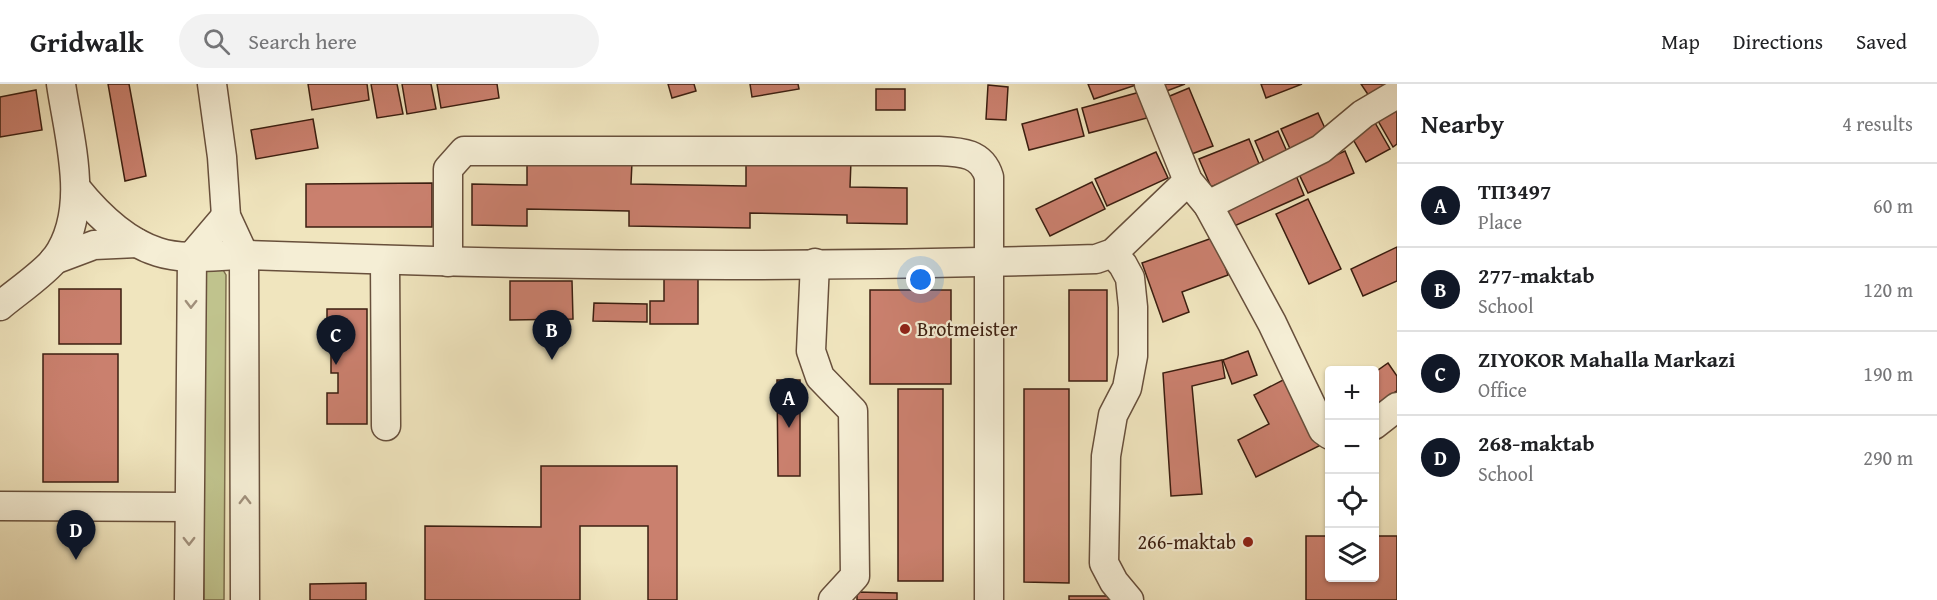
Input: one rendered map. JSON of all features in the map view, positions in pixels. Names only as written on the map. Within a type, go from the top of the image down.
[{"type":"street","points":[[54,260],[69,232],[76,188],[61,84]]},
{"type":"street","points":[[212,84],[222,157],[226,216],[244,255],[245,600]]},
{"type":"street","points":[[1149,84],[1188,181],[1208,205],[1272,323],[1325,432]]},
{"type":"street","points":[[1208,205],[1321,149],[1363,114],[1397,94]]},
{"type":"street","points":[[448,262],[448,170],[464,151],[939,151],[969,154],[976,157],[987,169],[989,177],[989,600]]},
{"type":"street","points":[[76,188],[89,205],[120,232],[137,243],[174,256],[244,255],[539,264],[990,262],[1096,259],[1113,254],[1188,181]]},
{"type":"street","points":[[189,600],[192,256],[226,216]]},
{"type":"street","points":[[0,306],[54,260],[94,244],[137,243]]},
{"type":"street","points":[[1113,254],[1123,265],[1130,278],[1133,307],[1133,356],[1127,388],[1113,415],[1106,456],[1104,563],[1114,582],[1129,600]]},
{"type":"street","points":[[385,260],[386,426]]},
{"type":"street","points":[[815,263],[811,351],[820,377],[853,411],[855,576],[833,600]]},
{"type":"street","points":[[1379,421],[1397,407]]},
{"type":"street","points":[[0,506],[189,507]]},
{"type":"green space","points":[[222,268],[226,275],[224,600],[204,600],[203,275],[205,271]]},
{"type":"building","points":[[108,84],[129,84],[146,176],[125,181]]},
{"type":"building","points":[[308,84],[367,84],[369,100],[312,110]]},
{"type":"building","points":[[371,84],[397,84],[403,114],[377,118]]},
{"type":"building","points":[[402,84],[431,84],[436,109],[407,114]]},
{"type":"building","points":[[437,84],[497,84],[499,98],[441,108]]},
{"type":"building","points":[[668,84],[694,84],[696,91],[672,98]]},
{"type":"building","points":[[750,84],[798,84],[799,89],[752,97]]},
{"type":"building","points":[[1088,84],[1136,84],[1136,85],[1094,99]]},
{"type":"building","points":[[1161,84],[1185,84],[1164,92]]},
{"type":"building","points":[[1261,84],[1302,84],[1266,98]]},
{"type":"building","points":[[1361,84],[1395,84],[1371,99]]},
{"type":"building","points":[[988,85],[1008,87],[1006,120],[986,119]]},
{"type":"building","points":[[1189,88],[1213,146],[1189,155],[1165,98]]},
{"type":"building","points":[[876,89],[905,89],[905,110],[876,110]]},
{"type":"building","points":[[36,90],[42,130],[0,137],[0,97]]},
{"type":"building","points":[[1140,92],[1147,118],[1089,133],[1082,108]]},
{"type":"building","points":[[1397,108],[1397,144],[1393,147],[1377,119]]},
{"type":"building","points":[[1077,109],[1084,136],[1029,150],[1022,124]]},
{"type":"building","points":[[1318,113],[1329,137],[1292,153],[1281,129]]},
{"type":"building","points":[[313,119],[318,148],[256,159],[251,130]]},
{"type":"building","points":[[1374,121],[1390,149],[1366,162],[1350,134]]},
{"type":"building","points":[[1278,131],[1288,154],[1265,164],[1255,141]]},
{"type":"building","points":[[1249,139],[1260,166],[1211,187],[1199,159]]},
{"type":"building","points":[[1345,151],[1354,173],[1308,193],[1298,172]]},
{"type":"building","points":[[1156,152],[1168,178],[1107,206],[1095,179]]},
{"type":"building","points":[[527,160],[632,162],[631,184],[746,186],[746,160],[851,161],[850,187],[907,188],[907,224],[847,223],[847,215],[750,213],[750,228],[629,226],[629,211],[527,209],[527,226],[472,225],[472,184],[527,185]]},
{"type":"building","points":[[1295,173],[1304,195],[1232,227],[1222,205]]},
{"type":"building","points":[[1092,182],[1105,209],[1050,236],[1036,209]]},
{"type":"building","points":[[432,183],[432,227],[306,227],[306,184]]},
{"type":"building","points":[[1308,199],[1341,269],[1309,284],[1276,214]]},
{"type":"building","points":[[1215,237],[1228,275],[1182,292],[1189,312],[1163,322],[1142,263]]},
{"type":"building","points":[[1397,247],[1397,281],[1363,296],[1351,269]]},
{"type":"building","points":[[664,277],[698,277],[698,324],[650,324],[650,301],[664,301]]},
{"type":"building","points":[[510,281],[572,281],[573,319],[510,320]]},
{"type":"building","points":[[59,289],[121,289],[121,344],[59,344]]},
{"type":"building","points":[[870,290],[951,290],[951,384],[870,384]]},
{"type":"building","points":[[1069,290],[1107,290],[1107,381],[1069,381]]},
{"type":"building","points":[[594,303],[647,304],[647,322],[593,321]]},
{"type":"building","points":[[327,309],[367,309],[367,424],[327,424],[327,393],[338,393],[338,373],[331,373],[331,354],[338,354],[338,331],[327,331]]},
{"type":"building","points":[[1248,351],[1257,375],[1232,384],[1223,360]]},
{"type":"building","points":[[43,354],[118,354],[118,482],[43,482]]},
{"type":"building","points":[[1222,360],[1225,378],[1192,386],[1202,494],[1171,496],[1163,373]]},
{"type":"building","points":[[1388,363],[1397,376],[1397,391],[1379,403],[1379,369]]},
{"type":"building","points":[[1285,379],[1319,446],[1256,477],[1238,440],[1269,424],[1254,395]]},
{"type":"building","points":[[777,380],[800,380],[800,476],[778,476]]},
{"type":"building","points":[[898,389],[943,389],[943,581],[898,581]]},
{"type":"building","points":[[1024,389],[1069,389],[1069,583],[1024,582]]},
{"type":"building","points":[[541,466],[677,466],[677,600],[648,600],[648,526],[580,526],[580,600],[425,600],[425,526],[541,527]]},
{"type":"building","points":[[1306,536],[1325,536],[1325,582],[1379,582],[1379,536],[1397,536],[1397,600],[1306,600]]},
{"type":"building","points":[[366,583],[366,600],[310,600],[310,584]]},
{"type":"building","points":[[857,592],[897,593],[897,600],[857,600]]},
{"type":"building","points":[[1069,596],[1113,596],[1113,600],[1069,600]]},
{"type":"place","name":"Brotmeister","points":[[905,329]]},
{"type":"place","name":"277-maktab","points":[[552,360]]},
{"type":"place","name":"ZIYOKOR Mahalla Markazi","points":[[336,365]]},
{"type":"place","name":"ТП3497","points":[[789,428]]},
{"type":"place","name":"266-maktab","points":[[1248,542]]},
{"type":"place","name":"268-maktab","points":[[76,560]]}]
